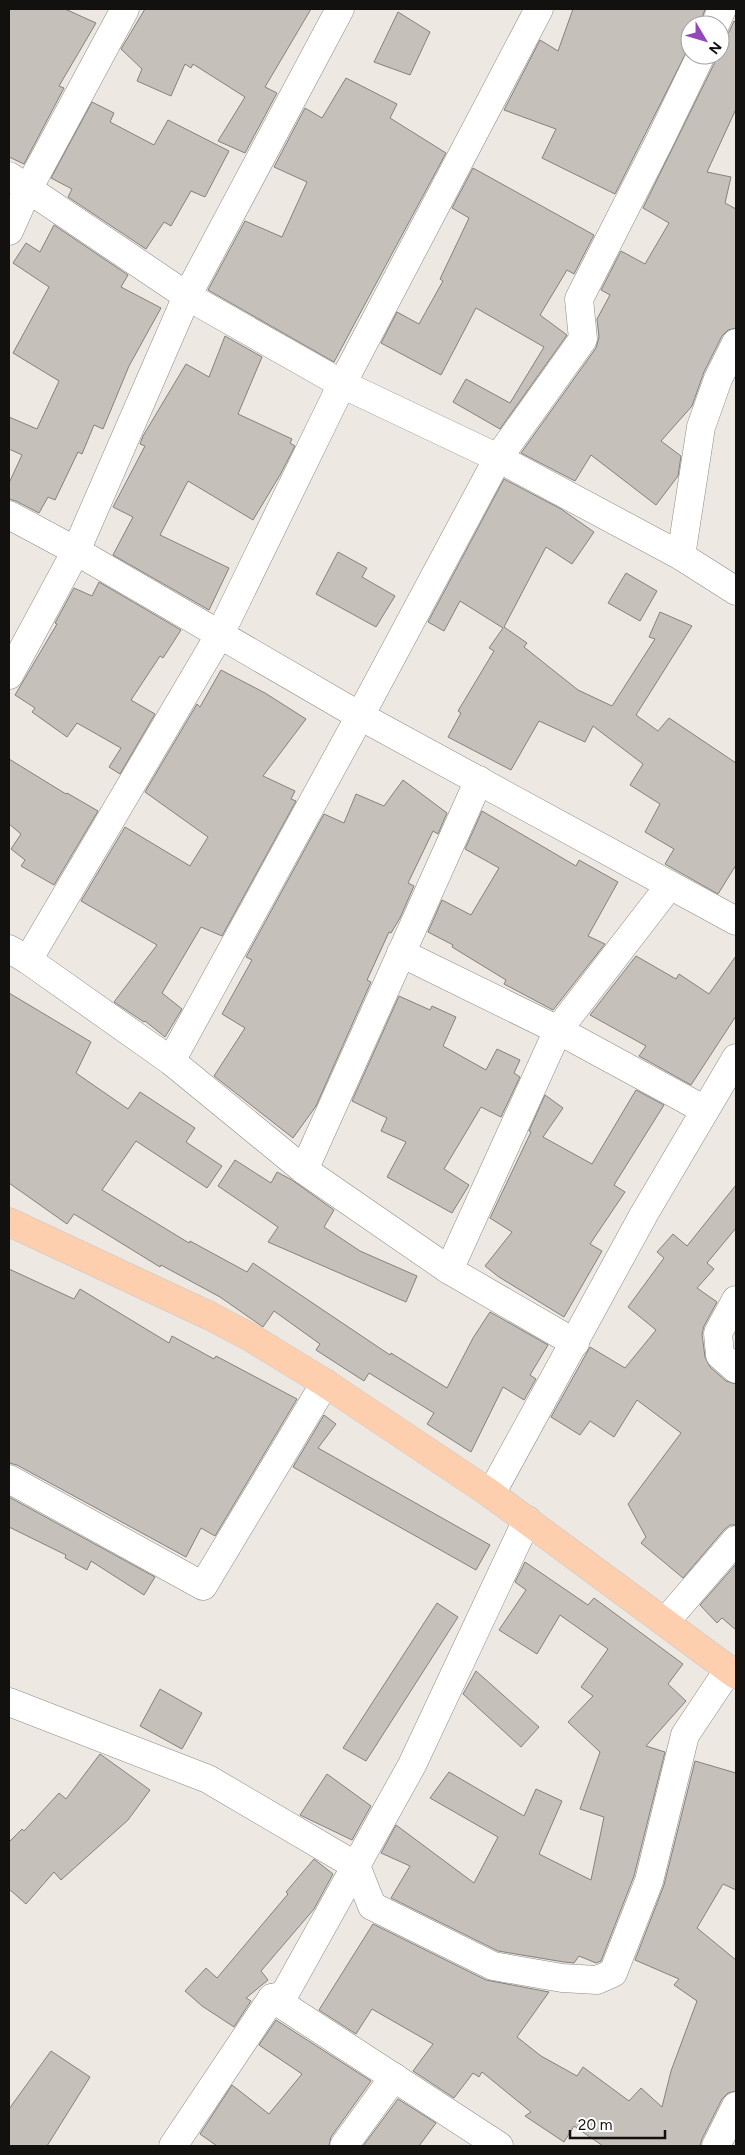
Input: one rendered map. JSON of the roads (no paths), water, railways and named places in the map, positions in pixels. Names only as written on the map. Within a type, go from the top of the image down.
[{"type":"main road","points":[[9,1222],[210,1316],[250,1337],[325,1383],[527,1520],[732,1672]]},
{"type":"street","points":[[9,231],[18,182],[125,9]]},
{"type":"street","points":[[9,675],[76,551],[187,296],[340,9]]},
{"type":"street","points":[[539,9],[342,384],[220,634],[18,954],[171,1061],[304,1170],[450,1270],[575,1343]]},
{"type":"street","points":[[171,1061],[360,716],[498,458],[583,339],[579,299],[696,65]]},
{"type":"street","points":[[18,182],[187,296],[342,384],[498,458],[681,556],[736,591]]},
{"type":"street","points":[[681,556],[701,427],[718,379],[736,343]]},
{"type":"street","points":[[9,515],[76,551],[360,716],[736,921]]},
{"type":"street","points":[[304,1170],[479,780]]},
{"type":"street","points":[[450,1270],[558,1030],[670,885]]},
{"type":"street","points":[[400,953],[558,1030],[705,1110]]},
{"type":"street","points":[[490,1494],[575,1343],[644,1214],[736,1058]]},
{"type":"street","points":[[736,1300],[718,1333],[720,1355],[736,1369]]},
{"type":"street","points":[[9,1479],[203,1586],[325,1383]]},
{"type":"street","points":[[173,2146],[272,1998],[284,1994],[412,1765],[527,1520]]},
{"type":"street","points":[[665,1622],[736,1540]]},
{"type":"street","points":[[9,1702],[208,1779],[356,1866],[372,1906],[493,1966],[562,1978],[597,1980],[613,1973],[649,1881],[684,1735],[732,1672]]},
{"type":"street","points":[[272,1998],[499,2146]]},
{"type":"street","points":[[344,2146],[394,2077]]},
{"type":"street","points":[[716,2146],[736,2106]]}]
